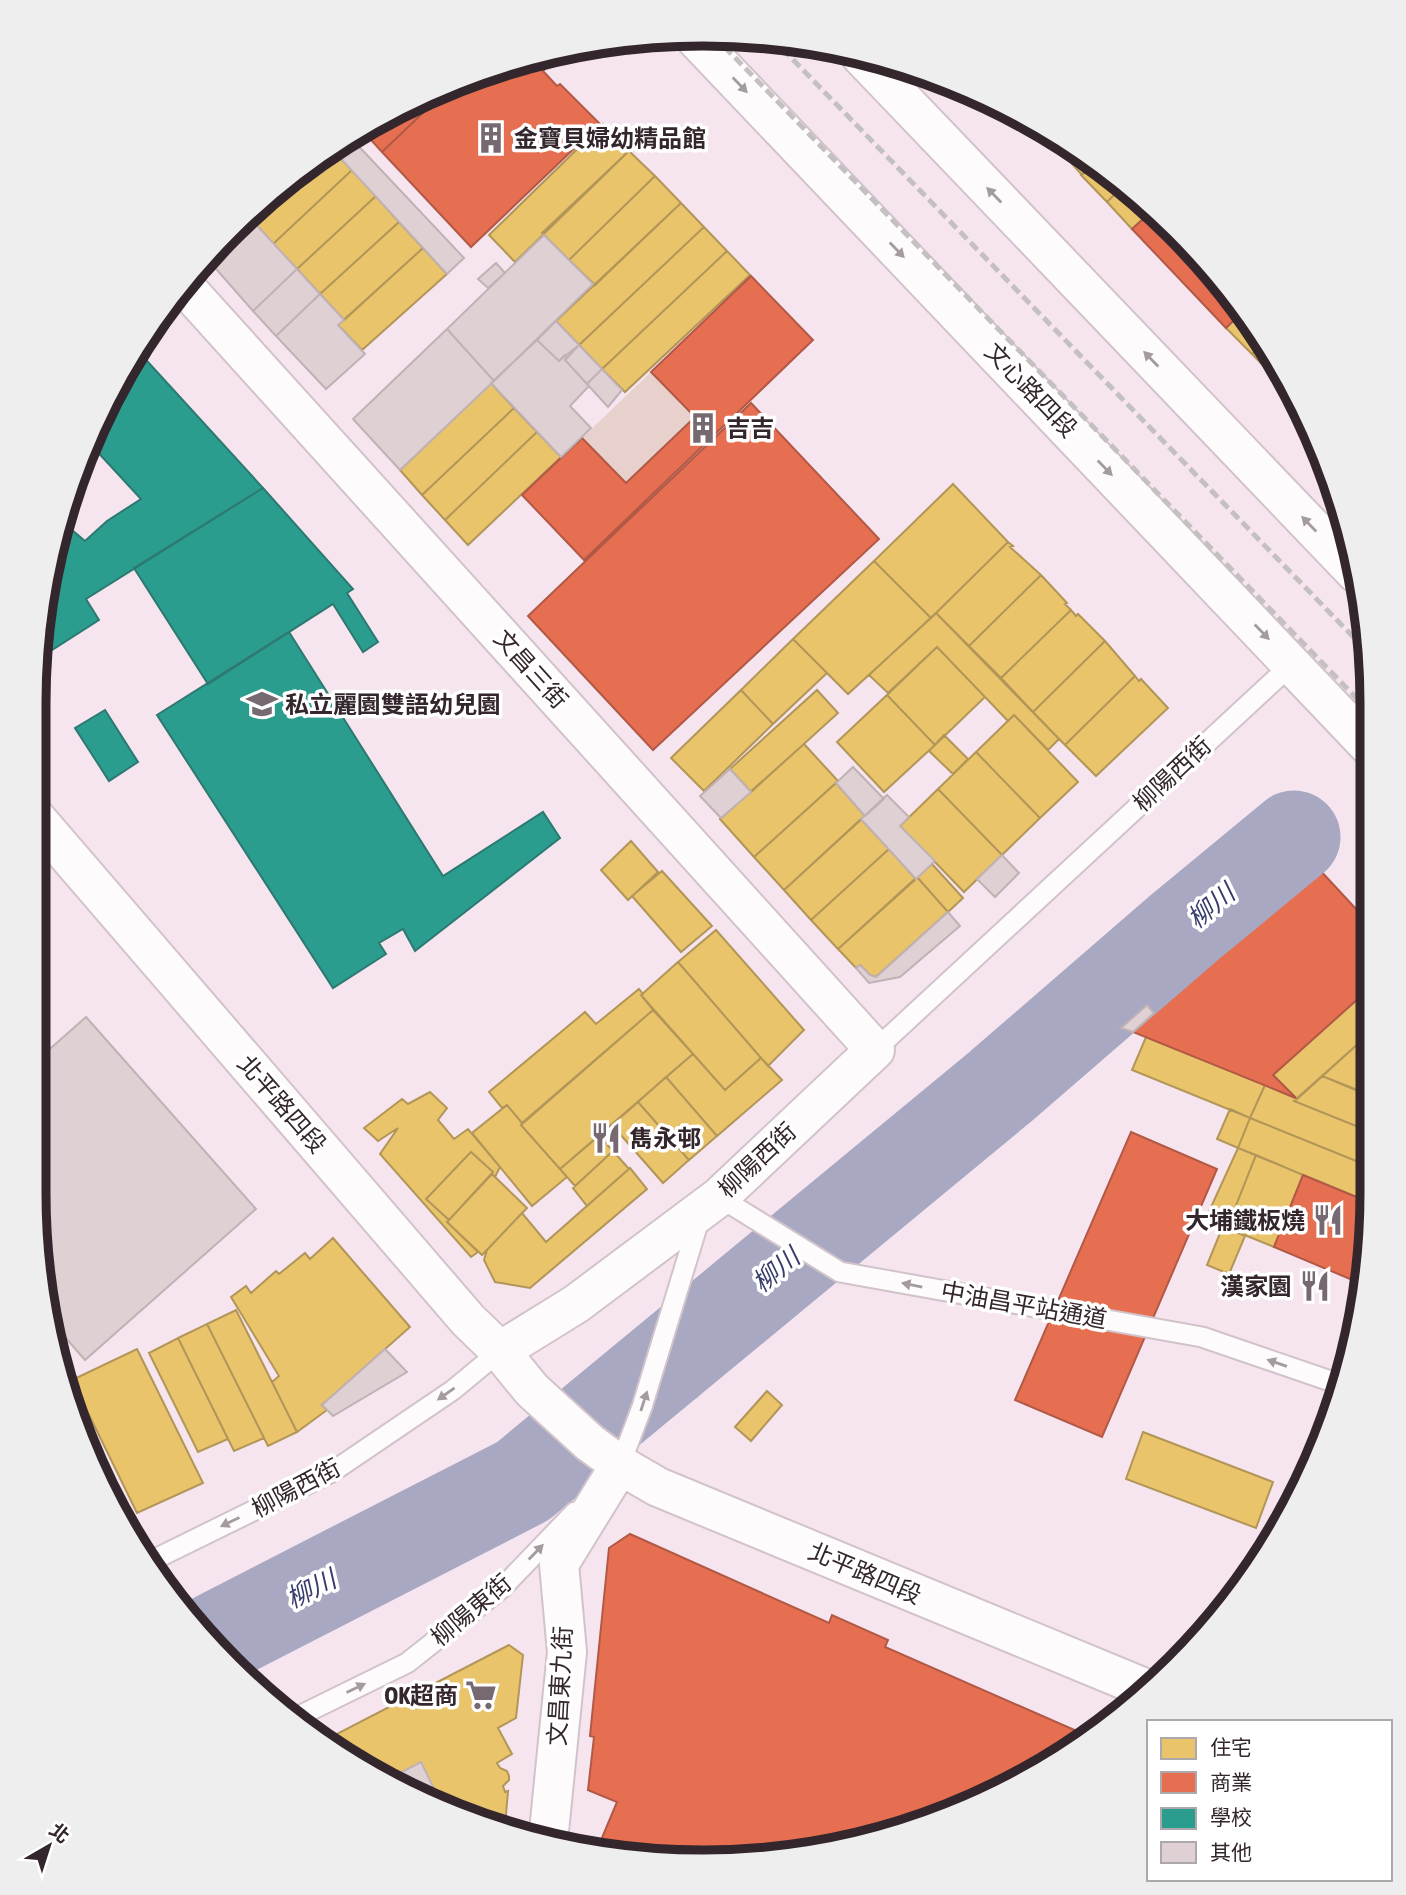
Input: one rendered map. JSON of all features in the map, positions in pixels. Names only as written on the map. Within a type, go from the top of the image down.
[{"type":"street","name":"文心路四段","points":[[703,46],[1360,736]]},
{"type":"street","points":[[874,68],[1345,561]]},
{"type":"street","name":"文昌三街","points":[[190,292],[875,1050]]},
{"type":"street","name":"北平路四段","points":[[46,830],[468,1320],[532,1390],[605,1454],[670,1492],[1138,1685]]},
{"type":"street","name":"柳陽西街","points":[[500,1352],[576,1304],[711,1203],[875,1050]]},
{"type":"street","name":"文昌東九街","points":[[549,1831],[567,1652],[559,1564],[605,1454]]},
{"type":"lane","name":"柳陽西街","points":[[875,1050],[1292,664]]},
{"type":"lane","name":"中油昌平站通道","points":[[711,1203],[760,1222],[840,1272],[1202,1337],[1332,1382]]},
{"type":"lane","points":[[605,1454],[642,1407],[711,1203]]},
{"type":"lane","name":"柳陽西街","points":[[157,1558],[332,1472],[453,1390],[500,1352]]},
{"type":"lane","name":"柳陽東街","points":[[303,1714],[407,1663],[502,1588],[605,1454]]},
{"type":"shaded area","points":[[651,372],[695,417],[626,483],[582,438]]},
{"type":"shaded area","points":[[730,1287],[698,1399],[651,1360]]},
{"type":"building: 住宅","points":[[603,124],[629,151],[515,262],[489,235]]},
{"type":"building: 住宅","points":[[629,151],[655,176],[569,260],[542,233]]},
{"type":"building: 住宅","points":[[1061,152],[1087,170],[1082,175]]},
{"type":"building: 住宅","points":[[338,156],[352,170],[273,244],[254,223],[303,181]]},
{"type":"building: 住宅","points":[[352,170],[376,196],[297,269],[273,244]]},
{"type":"building: 住宅","points":[[1087,170],[1117,192],[1107,202],[1081,175]]},
{"type":"building: 住宅","points":[[655,176],[681,203],[595,285],[569,260]]},
{"type":"building: 住宅","points":[[1117,192],[1145,217],[1132,229],[1107,202]]},
{"type":"building: 住宅","points":[[376,196],[399,222],[320,294],[297,269]]},
{"type":"building: 住宅","points":[[681,203],[704,227],[579,345],[556,321]]},
{"type":"building: 住宅","points":[[399,222],[423,248],[344,320],[320,294]]},
{"type":"building: 住宅","points":[[704,227],[727,251],[602,369],[579,345]]},
{"type":"building: 住宅","points":[[423,248],[447,274],[362,350],[338,325]]},
{"type":"building: 住宅","points":[[727,251],[750,275],[625,392],[602,369]]},
{"type":"building: 住宅","points":[[1236,318],[1257,349],[1252,354],[1226,328]]},
{"type":"building: 住宅","points":[[1257,349],[1273,376],[1252,354]]},
{"type":"building: 住宅","points":[[491,383],[514,408],[422,495],[400,470]]},
{"type":"building: 住宅","points":[[514,408],[537,432],[445,520],[422,495]]},
{"type":"building: 住宅","points":[[537,432],[561,457],[468,545],[445,520]]},
{"type":"building: 住宅","points":[[953,484],[1008,542],[931,618],[874,561]]},
{"type":"building: 住宅","points":[[1008,542],[1013,546],[1010,547],[1041,575],[969,646],[936,613]]},
{"type":"building: 住宅","points":[[874,561],[931,618],[848,694],[793,639]]},
{"type":"building: 住宅","points":[[1041,575],[1071,610],[1001,678],[969,646]]},
{"type":"building: 住宅","points":[[1071,610],[1105,641],[1033,712],[1001,678]]},
{"type":"building: 住宅","points":[[936,613],[1059,739],[1048,750],[1014,715],[1008,721],[937,647],[888,693],[869,675]]},
{"type":"building: 住宅","points":[[793,639],[827,673],[773,724],[741,690]]},
{"type":"building: 住宅","points":[[1105,641],[1135,676],[1065,745],[1033,712]]},
{"type":"building: 住宅","points":[[937,647],[985,697],[935,745],[887,695]]},
{"type":"building: 住宅","points":[[1135,676],[1168,708],[1096,776],[1065,745]]},
{"type":"building: 住宅","points":[[741,690],[773,724],[704,791],[671,758]]},
{"type":"building: 住宅","points":[[817,690],[838,713],[751,792],[730,769]]},
{"type":"building: 住宅","points":[[887,695],[935,745],[884,792],[837,742]]},
{"type":"building: 住宅","points":[[1014,715],[1078,782],[1040,818],[976,752]]},
{"type":"building: 住宅","points":[[944,735],[968,759],[953,774],[929,751]]},
{"type":"building: 住宅","points":[[804,744],[838,781],[754,857],[720,819]]},
{"type":"building: 住宅","points":[[976,752],[1040,818],[1002,855],[938,789]]},
{"type":"building: 住宅","points":[[836,783],[865,816],[784,890],[754,857]]},
{"type":"building: 住宅","points":[[938,789],[1002,855],[964,892],[900,826]]},
{"type":"building: 住宅","points":[[861,819],[889,849],[811,920],[784,890]]},
{"type":"building: 住宅","points":[[631,841],[658,872],[628,900],[601,870]]},
{"type":"building: 住宅","points":[[889,849],[916,879],[838,949],[811,920]]},
{"type":"building: 住宅","points":[[932,864],[963,898],[948,912],[917,877]]},
{"type":"building: 住宅","points":[[662,871],[712,926],[681,952],[632,896]]},
{"type":"building: 住宅","points":[[917,877],[948,912],[876,977],[860,965],[856,968],[838,949]]},
{"type":"building: 住宅","points":[[716,930],[804,1030],[768,1066],[678,962]]},
{"type":"building: 住宅","points":[[678,962],[761,1058],[725,1090],[641,995]]},
{"type":"building: 住宅","points":[[639,989],[653,1010],[522,1123],[507,1105],[502,1108],[489,1092],[585,1012],[596,1024]]},
{"type":"building: 住宅","points":[[1360,997],[1360,1042],[1297,1099],[1273,1075]]},
{"type":"building: 住宅","points":[[653,1010],[693,1054],[560,1169],[521,1125]]},
{"type":"building: 住宅","points":[[1146,1037],[1265,1085],[1250,1118],[1132,1070]]},
{"type":"building: 住宅","points":[[1360,1042],[1358,1091],[1322,1076]]},
{"type":"building: 住宅","points":[[693,1054],[725,1090],[761,1058],[782,1080],[717,1136],[666,1077]]},
{"type":"building: 住宅","points":[[1322,1076],[1360,1091],[1360,1128],[1294,1101]]},
{"type":"building: 住宅","points":[[666,1077],[717,1136],[689,1160],[638,1102]]},
{"type":"building: 住宅","points":[[1265,1085],[1297,1099],[1294,1101],[1360,1128],[1360,1163],[1250,1118]]},
{"type":"building: 住宅","points":[[430,1092],[447,1108],[438,1120],[454,1139],[468,1129],[500,1167],[495,1177],[471,1152],[426,1199],[478,1252],[471,1257],[380,1154],[398,1128],[378,1141],[364,1128],[402,1099],[408,1104]]},
{"type":"building: 住宅","points":[[638,1102],[689,1160],[663,1183],[612,1125]]},
{"type":"building: 住宅","points":[[507,1105],[567,1177],[532,1206],[472,1133]]},
{"type":"building: 住宅","points":[[1230,1109],[1250,1118],[1238,1148],[1217,1139]]},
{"type":"building: 住宅","points":[[1250,1118],[1360,1163],[1360,1198],[1238,1148]]},
{"type":"building: 住宅","points":[[599,1136],[613,1151],[575,1186],[560,1169]]},
{"type":"building: 住宅","points":[[1238,1148],[1256,1155],[1227,1228],[1245,1236],[1229,1274],[1207,1265],[1223,1226],[1206,1218]]},
{"type":"building: 住宅","points":[[613,1151],[629,1169],[587,1206],[573,1188]]},
{"type":"building: 住宅","points":[[471,1152],[493,1172],[449,1220],[426,1199]]},
{"type":"building: 住宅","points":[[1256,1155],[1303,1175],[1274,1247],[1227,1228]]},
{"type":"building: 住宅","points":[[630,1168],[647,1189],[530,1288],[495,1282],[484,1260],[487,1250],[522,1213],[546,1242]]},
{"type":"building: 住宅","points":[[492,1174],[527,1208],[482,1255],[447,1222]]},
{"type":"building: 住宅","points":[[333,1238],[410,1327],[322,1405],[327,1410],[297,1432],[272,1382],[279,1376],[231,1297],[246,1286],[251,1293],[276,1271],[279,1274],[305,1253],[310,1259]]},
{"type":"building: 住宅","points":[[236,1310],[297,1432],[268,1446],[207,1324]]},
{"type":"building: 住宅","points":[[207,1324],[264,1438],[234,1451],[178,1338]]},
{"type":"building: 住宅","points":[[178,1338],[228,1439],[198,1452],[149,1353]]},
{"type":"building: 住宅","points":[[137,1349],[203,1483],[137,1513],[73,1379]]},
{"type":"building: 住宅","points":[[767,1391],[782,1405],[751,1441],[735,1427]]},
{"type":"building: 住宅","points":[[1143,1432],[1273,1482],[1256,1528],[1126,1479]]},
{"type":"building: 住宅","points":[[509,1645],[523,1655],[516,1718],[498,1728],[512,1754],[497,1763],[509,1776],[503,1786],[505,1792],[508,1791],[506,1819],[412,1782],[333,1736]]},
{"type":"building: 商業","name":"金寶貝婦幼精品館","points":[[547,65],[543,71],[600,124],[471,247],[382,152],[432,104],[492,80]]},
{"type":"building: 商業","points":[[432,104],[382,152],[369,137]]},
{"type":"building: 商業","points":[[1145,217],[1197,269],[1236,318],[1226,328],[1132,229]]},
{"type":"building: 商業","name":"吉吉","points":[[751,276],[813,340],[584,560],[522,495],[582,438],[626,483],[695,417],[651,372]]},
{"type":"building: 商業","points":[[751,403],[879,539],[653,750],[528,616]]},
{"type":"building: 商業","points":[[1318,868],[1360,913],[1360,997],[1273,1075],[1296,1098],[1133,1032]]},
{"type":"building: 商業","points":[[1131,1132],[1217,1169],[1102,1437],[1015,1400]]},
{"type":"building: 商業","name":"大埔鐵板燒","points":[[1303,1175],[1360,1198],[1355,1281],[1274,1247]]},
{"type":"building: 商業","points":[[630,1534],[829,1623],[832,1615],[888,1640],[885,1647],[1078,1732],[994,1782],[955,1799],[914,1815],[831,1837],[789,1844],[703,1850],[601,1841],[617,1802],[588,1790],[594,1737],[590,1736],[609,1548]]},
{"type":"building: 學校","points":[[144,358],[263,488],[86,599],[99,620],[48,653],[58,575],[69,528],[85,541],[107,521],[141,499],[96,450],[113,412]]},
{"type":"building: 學校","points":[[263,488],[353,589],[347,593],[378,642],[363,652],[333,604],[208,684],[134,568]]},
{"type":"building: 學校","points":[[289,632],[443,876],[543,812],[560,838],[415,951],[403,929],[379,943],[386,954],[333,988],[157,715]]},
{"type":"building: 學校","points":[[105,710],[138,762],[109,781],[75,728]]},
{"type":"building: 其他","points":[[357,144],[464,258],[447,274],[338,156]]},
{"type":"building: 其他","points":[[254,223],[297,269],[253,311],[213,265]]},
{"type":"building: 其他","points":[[544,235],[593,284],[494,381],[447,329]]},
{"type":"building: 其他","points":[[496,263],[505,273],[488,288],[478,279]]},
{"type":"building: 其他","points":[[297,269],[320,294],[276,336],[253,311]]},
{"type":"building: 其他","points":[[320,294],[344,320],[338,325],[365,354],[326,389],[276,336]]},
{"type":"building: 其他","points":[[556,321],[579,345],[559,361],[537,340]]},
{"type":"building: 其他","points":[[447,329],[494,381],[400,470],[353,419]]},
{"type":"building: 其他","points":[[537,340],[559,361],[565,355],[565,360],[589,386],[570,406],[591,428],[561,457],[491,383]]},
{"type":"building: 其他","points":[[579,345],[602,369],[587,384],[565,360]]},
{"type":"building: 其他","points":[[602,369],[622,390],[608,407],[587,384]]},
{"type":"building: 其他","points":[[853,767],[884,799],[865,816],[836,783]]},
{"type":"building: 其他","points":[[730,769],[751,792],[721,818],[700,796]]},
{"type":"building: 其他","points":[[887,795],[909,817],[900,826],[935,861],[916,879],[861,819]]},
{"type":"building: 其他","points":[[1002,855],[1019,873],[995,897],[977,879]]},
{"type":"building: 其他","points":[[948,912],[960,926],[900,977],[869,983],[856,968],[860,965],[876,977]]},
{"type":"building: 其他","points":[[1147,1005],[1154,1013],[1133,1032],[1121,1028]]},
{"type":"building: 其他","points":[[86,1017],[256,1209],[85,1360],[61,1333],[51,1278],[46,1192],[46,1052]]},
{"type":"building: 其他","points":[[385,1349],[407,1372],[333,1416],[322,1405]]},
{"type":"building: 其他","points":[[421,1762],[436,1792],[412,1782],[398,1774]]},
{"type":"waterway","name":"柳川","points":[[219,1637],[523,1481],[1000,1087],[1294,837]]},
{"type":"railway","points":[[724,46],[1360,702]]},
{"type":"railway","points":[[784,51],[1357,641]]},
{"type":"place","name":"金寶貝婦幼精品館","points":[[491,138]]},
{"type":"place","name":"吉吉","points":[[703,428]]},
{"type":"place","name":"私立麗園雙語幼兒園","points":[[262,704]]},
{"type":"place","name":"雋永邨","points":[[606,1138]]},
{"type":"place","name":"大埔鐵板燒","points":[[1328,1220]]},
{"type":"place","name":"漢家園","points":[[1315,1286]]},
{"type":"place","name":"OK超商","points":[[481,1695]]}]
